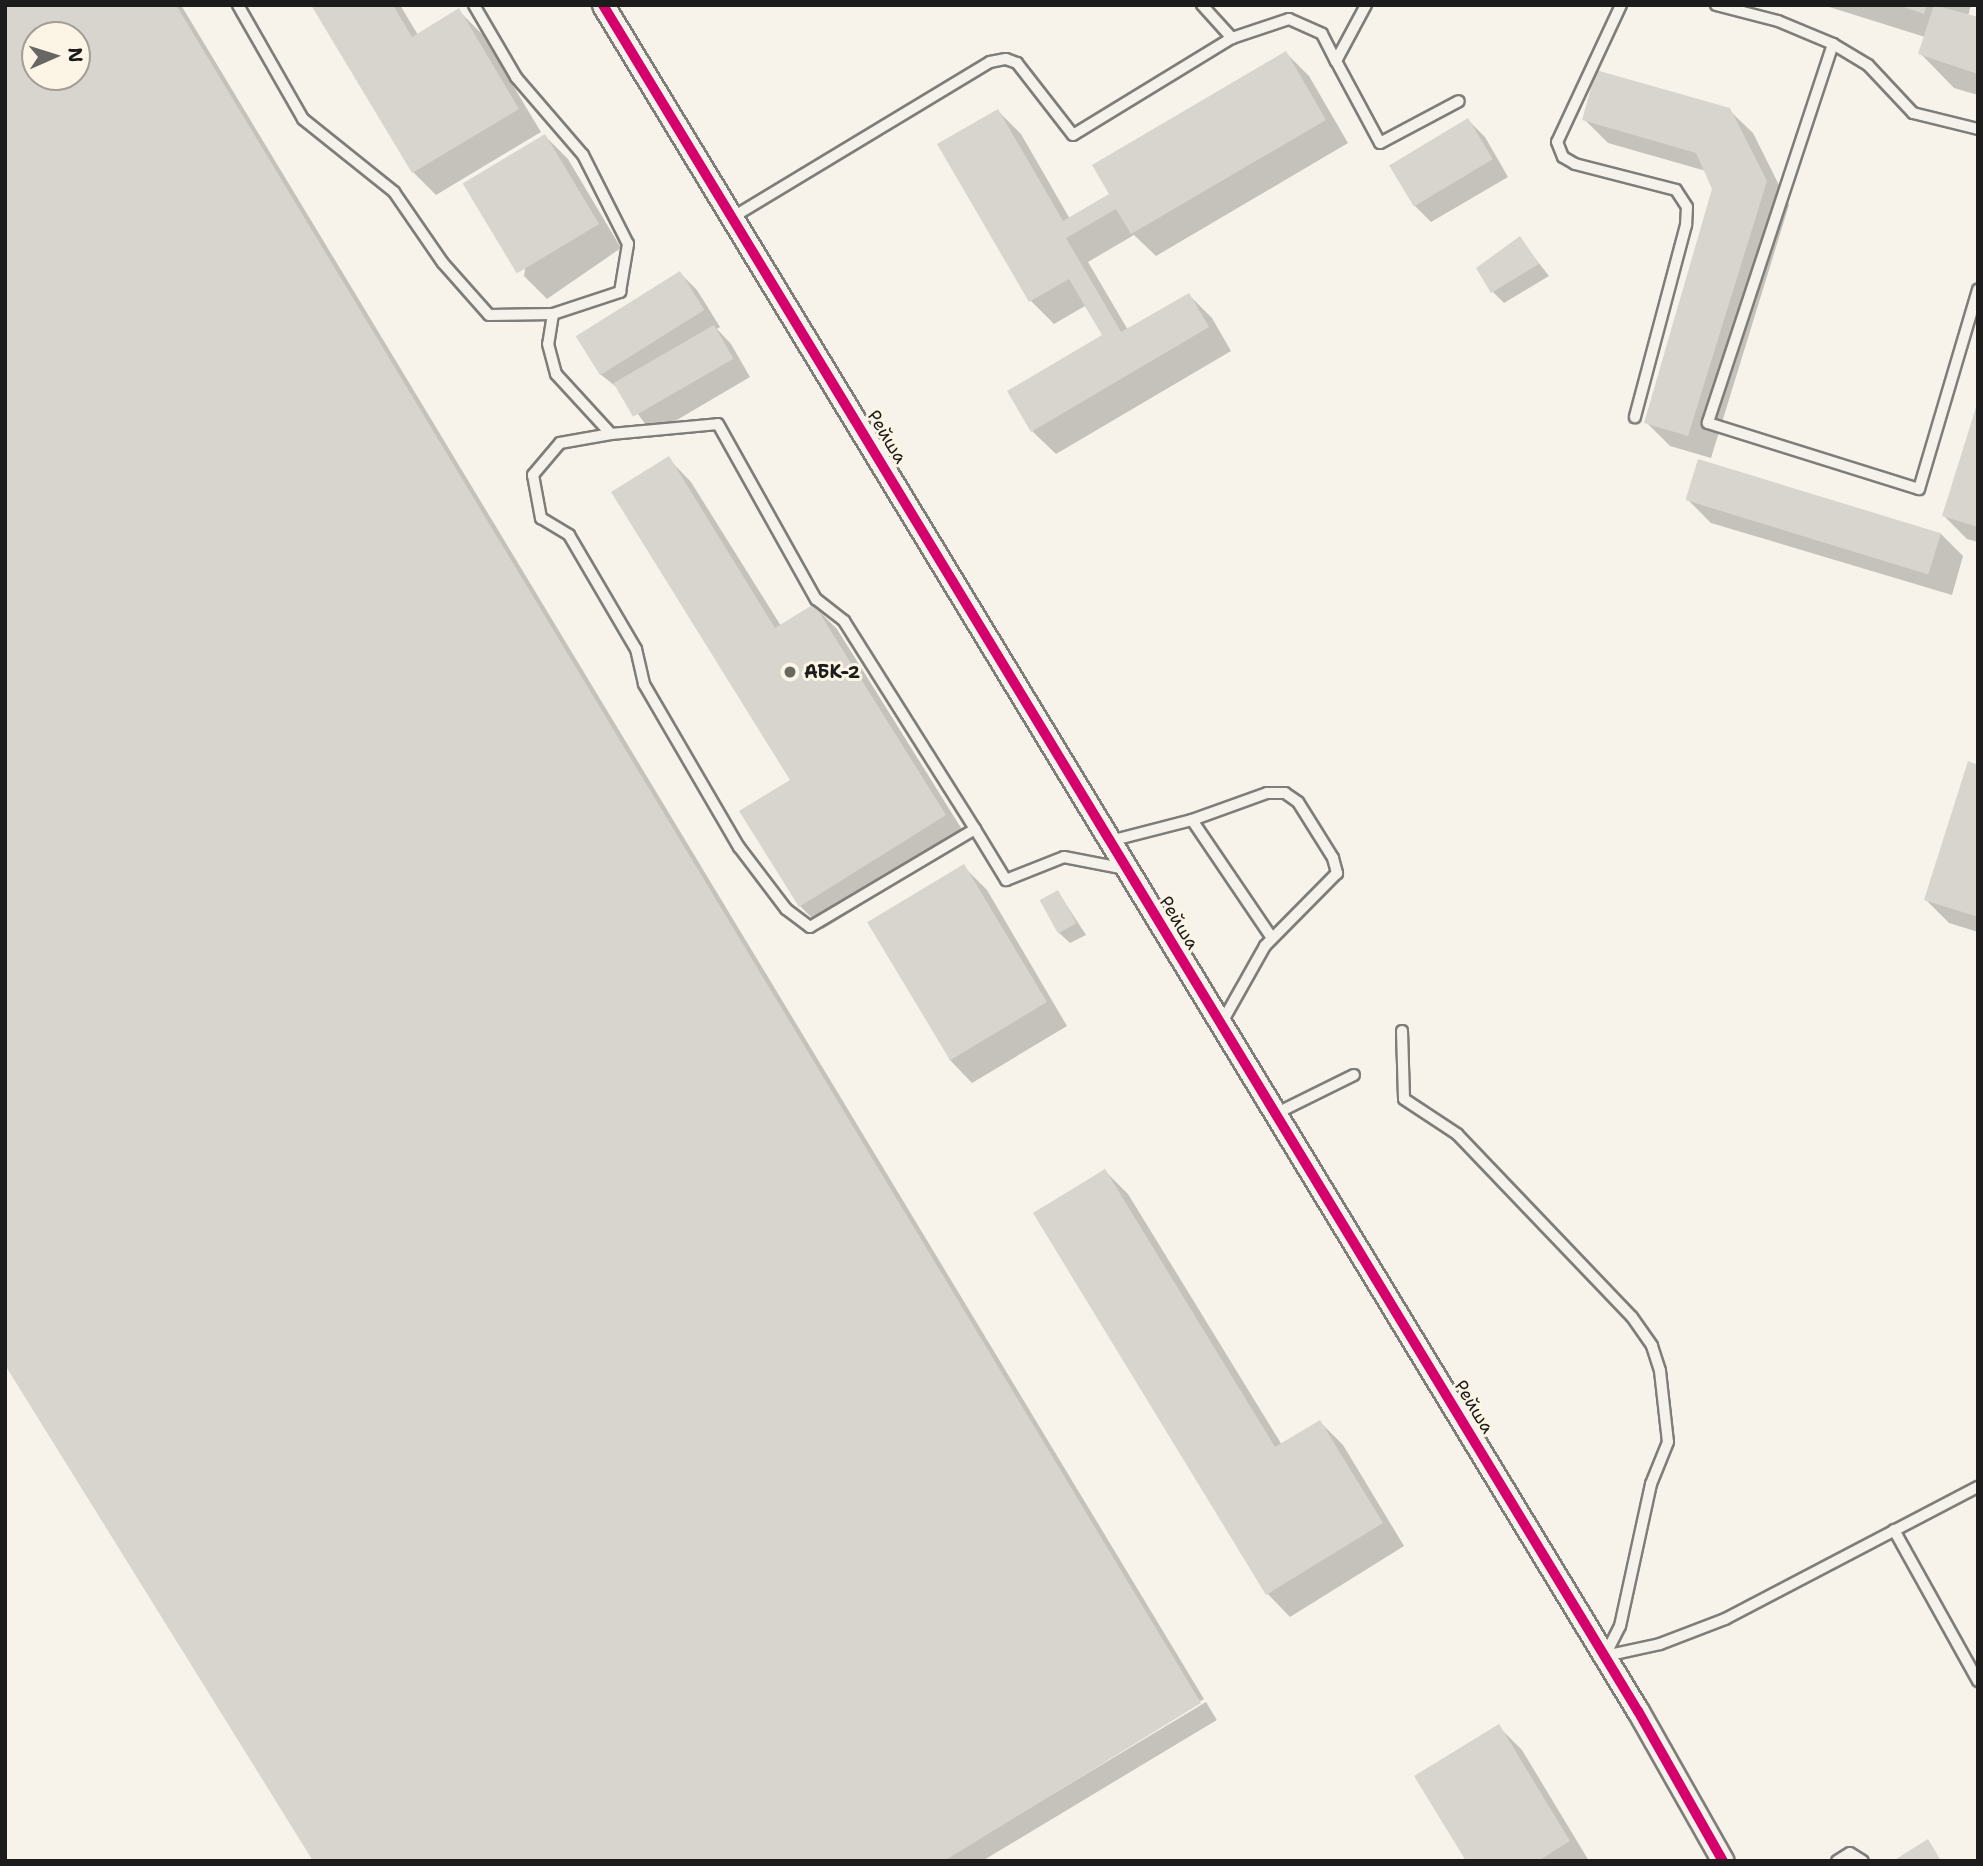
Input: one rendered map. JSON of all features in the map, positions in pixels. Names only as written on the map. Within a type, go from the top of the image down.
[{"type":"street","name":"Рейша","points":[[603,5],[1605,1656],[1723,1861]]},
{"type":"lane","points":[[238,5],[303,120],[394,192],[443,263],[489,315],[553,314],[620,292],[628,244],[583,155],[516,77],[474,5]]},
{"type":"lane","points":[[1202,5],[1232,38]]},
{"type":"lane","points":[[1336,61],[1366,5]]},
{"type":"lane","points":[[1621,5],[1557,142],[1563,157],[1575,164],[1676,190],[1686,207],[1686,225],[1635,417]]},
{"type":"lane","points":[[1716,5],[1777,21],[1833,44],[1868,65],[1913,113],[1978,129]]},
{"type":"lane","points":[[733,217],[990,62],[1006,59],[1017,63],[1073,135],[1232,38],[1289,19],[1322,34],[1380,143],[1459,101]]},
{"type":"lane","points":[[1833,44],[1708,423],[1919,489],[1978,290]]},
{"type":"lane","points":[[553,314],[548,344],[556,374],[611,434]]},
{"type":"lane","points":[[975,829],[810,927],[786,909],[739,847],[644,684],[636,649],[569,535],[541,518],[533,475],[560,443],[611,434],[718,424],[816,599],[844,621],[975,829],[1006,880],[1064,857],[1126,869]]},
{"type":"lane","points":[[1110,841],[1192,820],[1267,793],[1285,793],[1298,802],[1334,858],[1337,873],[1272,938],[1250,967],[1221,1024]]},
{"type":"lane","points":[[1192,820],[1272,938]]},
{"type":"lane","points":[[1402,1031],[1404,1099],[1457,1133],[1632,1317],[1652,1346],[1668,1442],[1651,1485],[1620,1626],[1605,1656]]},
{"type":"lane","points":[[1275,1114],[1354,1075]]},
{"type":"lane","points":[[1605,1656],[1660,1644],[1725,1619],[1978,1487]]},
{"type":"lane","points":[[1894,1530],[1978,1681]]},
{"type":"lane","points":[[1837,1861],[1850,1853],[1863,1861]]},
{"type":"building","points":[[5,5],[176,5],[1201,1703],[944,1861],[313,1861],[5,1365]]},
{"type":"building","points":[[311,5],[393,5],[412,37],[459,8],[519,109],[412,173]]},
{"type":"building","points":[[1898,5],[1927,5],[1924,14]]},
{"type":"building","points":[[1934,5],[1978,17],[1978,74],[1918,54]]},
{"type":"building","points":[[1286,51],[1326,120],[1131,234],[1116,209],[1066,238],[1121,332],[1189,293],[1209,327],[1031,432],[1007,391],[1102,335],[1069,279],[1029,302],[937,144],[998,109],[1063,221],[1109,194],[1092,165]]},
{"type":"building","points":[[1596,70],[1730,108],[1767,181],[1688,436],[1644,423],[1712,189],[1696,153],[1582,120]]},
{"type":"building","points":[[1468,118],[1493,159],[1414,207],[1389,165]]},
{"type":"building","points":[[545,134],[599,224],[517,273],[463,183]]},
{"type":"building","points":[[1520,236],[1539,264],[1491,293],[1476,268]]},
{"type":"building","points":[[680,271],[704,310],[600,375],[576,336]]},
{"type":"building","points":[[714,325],[734,359],[633,417],[614,383]]},
{"type":"building","points":[[1978,404],[1978,527],[1942,516]]},
{"type":"building","name":"АБК-2","points":[[669,456],[775,628],[814,604],[946,815],[799,907],[739,811],[790,780],[611,492]]},
{"type":"building","points":[[1698,459],[1941,533],[1928,574],[1685,500]]},
{"type":"building","points":[[1968,761],[1978,765],[1978,917],[1924,900]]},
{"type":"building","points":[[964,864],[1047,1002],[950,1060],[867,922]]},
{"type":"building","points":[[1058,890],[1076,923],[1058,933],[1040,900]]},
{"type":"building","points":[[1105,1169],[1275,1447],[1320,1420],[1383,1523],[1266,1595],[1033,1213]]},
{"type":"building","points":[[1499,1724],[1570,1841],[1538,1861],[1466,1861],[1414,1776]]},
{"type":"building","points":[[1928,1839],[1941,1861],[1896,1859]]},
{"type":"cycle path","points":[[603,5],[1638,1711],[1723,1861]]},
{"type":"place","name":"АБК-2","points":[[790,672]]}]
